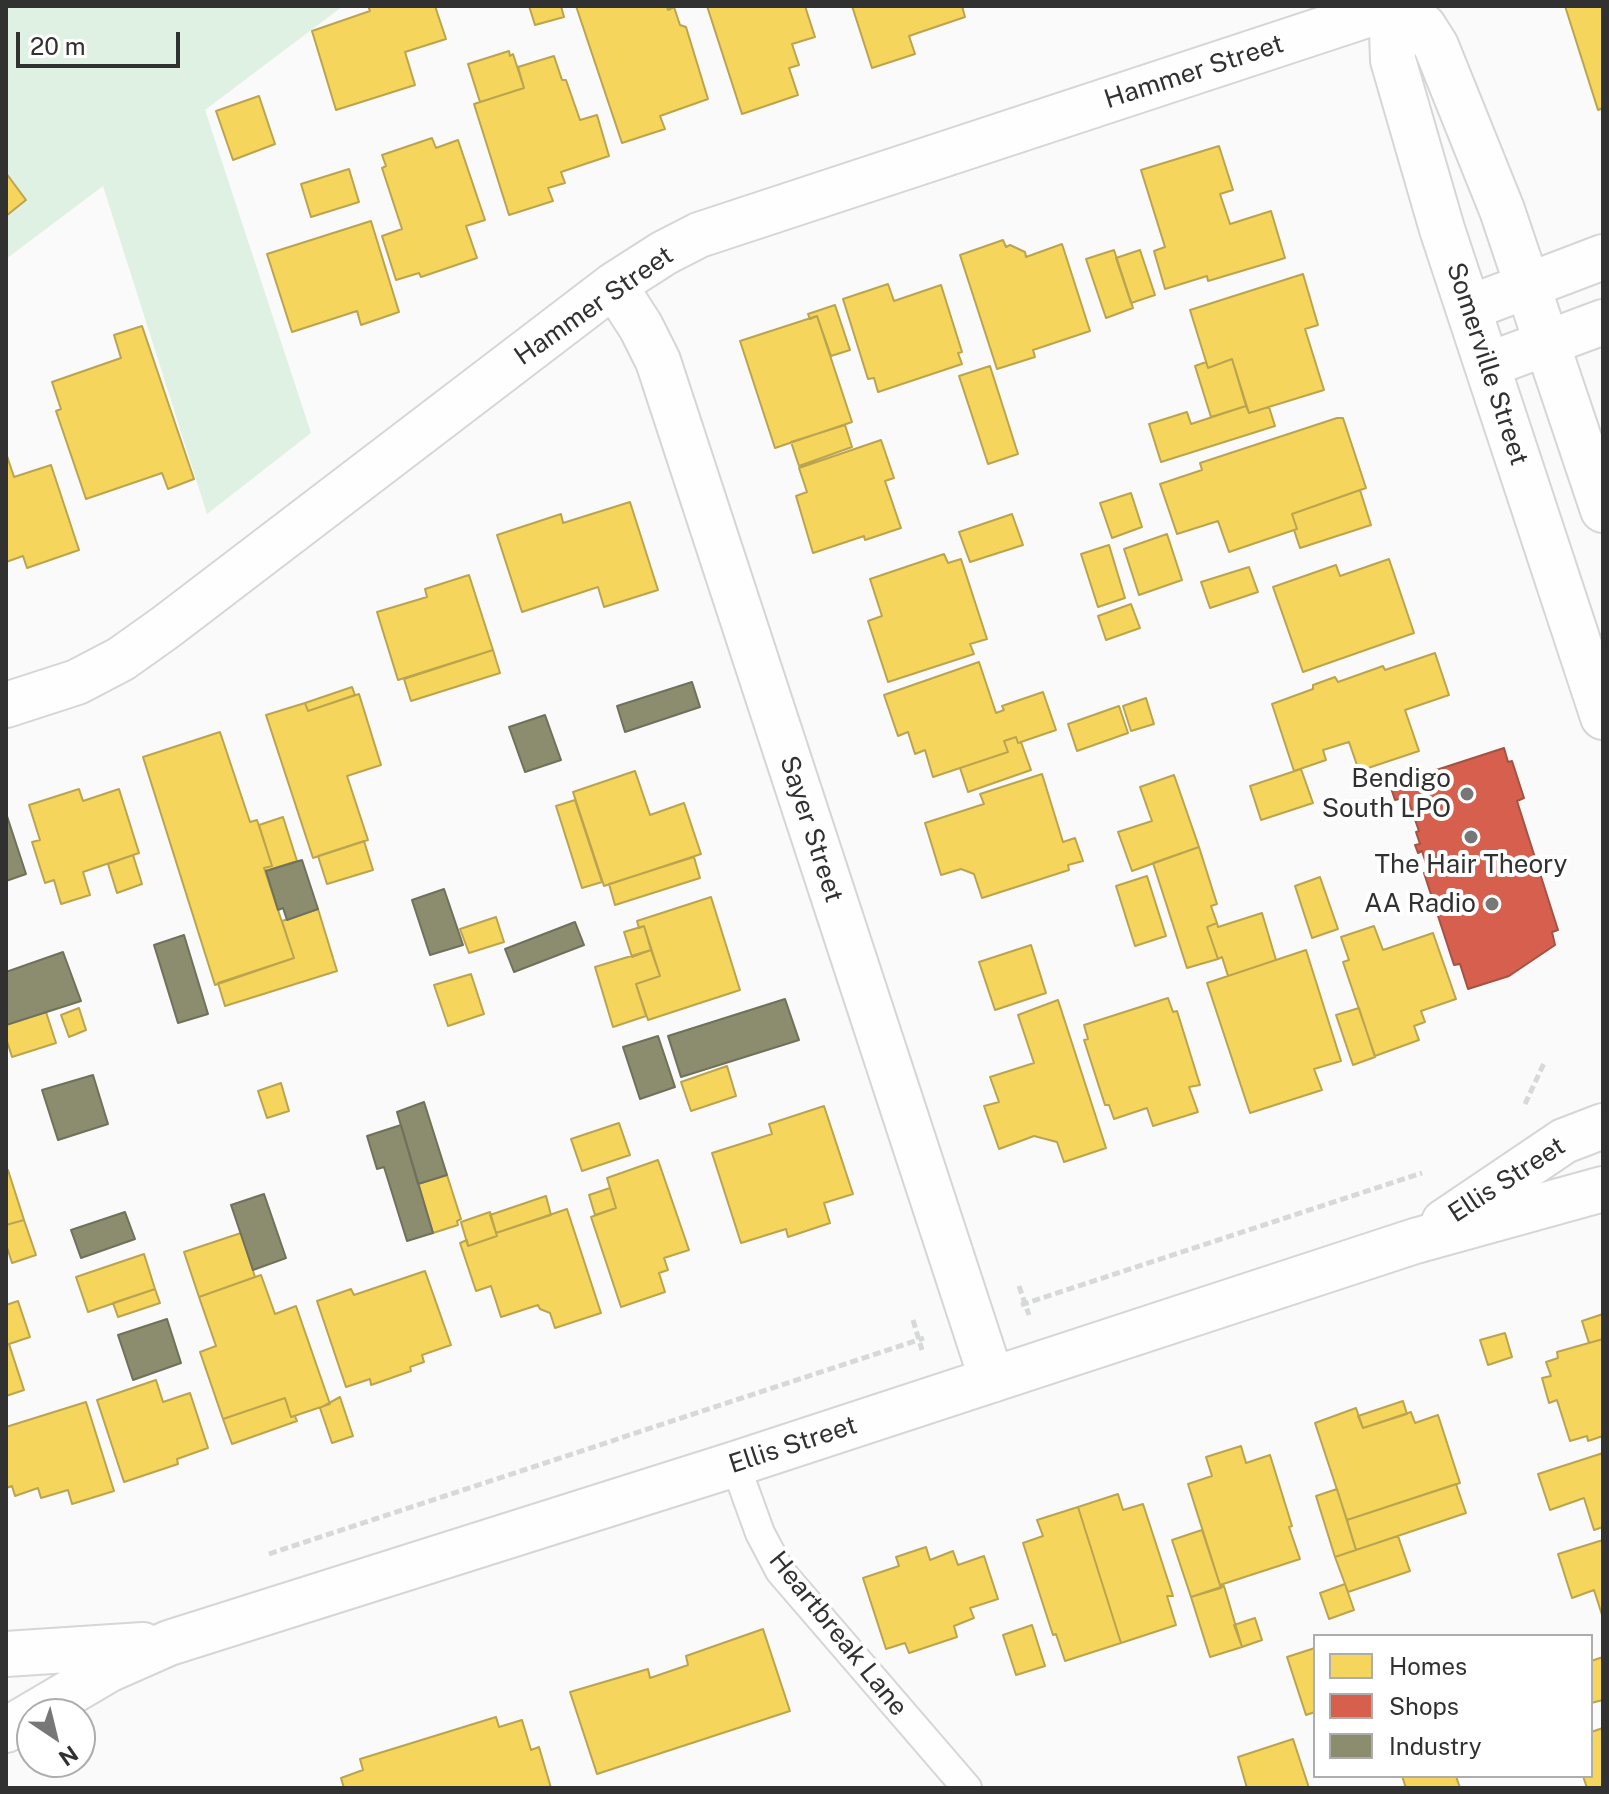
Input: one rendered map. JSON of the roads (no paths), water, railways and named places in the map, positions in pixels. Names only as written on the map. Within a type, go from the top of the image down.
[{"type":"street","points":[[1398,6],[1424,27],[1436,46],[1502,210],[1603,510]]},
{"type":"street","name":"Hammer Street","points":[[6,705],[77,682],[121,659],[614,285],[699,235],[1398,6]]},
{"type":"street","name":"Somerville Street","points":[[1398,6],[1392,31],[1393,60],[1442,229],[1603,717]]},
{"type":"street","points":[[1469,308],[1603,257]]},
{"type":"street","name":"Sayer Street","points":[[614,285],[649,340],[658,361],[992,1380]]},
{"type":"street","points":[[1488,365],[1603,322]]},
{"type":"street","name":"Ellis Street","points":[[1415,1241],[1564,1141],[1603,1126]]},
{"type":"street","name":"Ellis Street","points":[[6,1730],[108,1670],[169,1643],[735,1464],[1415,1241],[1603,1189]]},
{"type":"street","name":"Ellis Street","points":[[6,1654],[169,1643]]},
{"type":"lane","name":"Heartbreak Lane","points":[[735,1464],[760,1533],[780,1571],[967,1788]]},
{"type":"place","name":"Bendigo South LPO","points":[[1467,794]]},
{"type":"place","name":"The Hair Theory","points":[[1471,837]]},
{"type":"place","name":"AA Radio","points":[[1492,904]]}]
